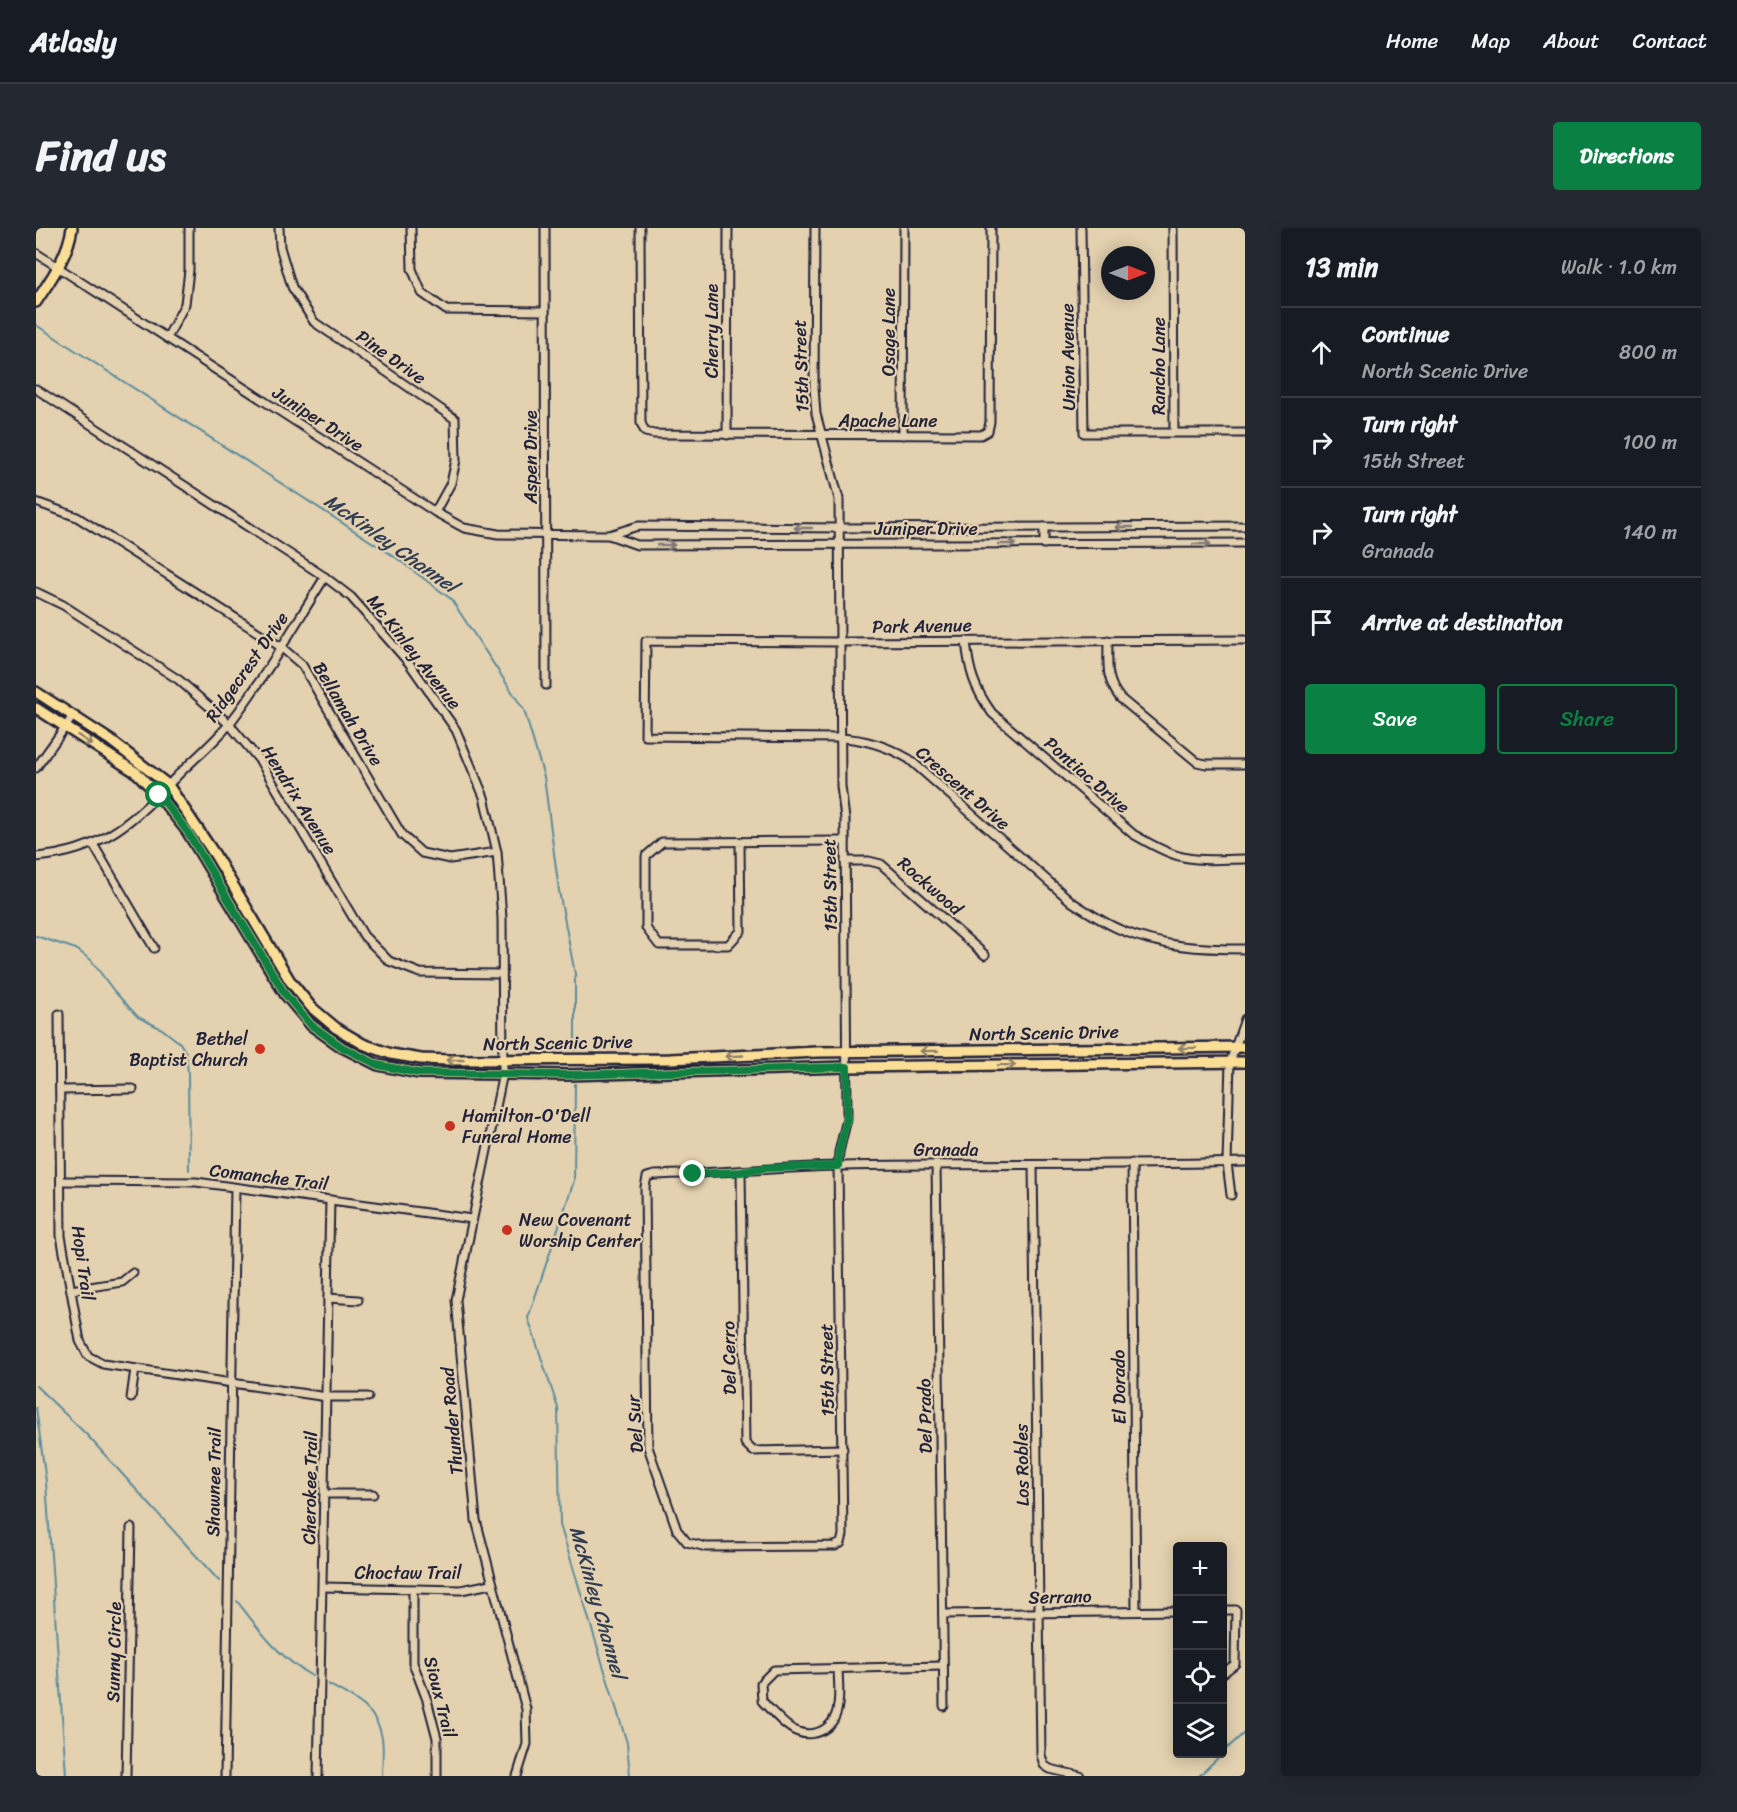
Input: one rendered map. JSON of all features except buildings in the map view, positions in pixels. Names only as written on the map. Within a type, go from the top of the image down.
[{"type":"main road","points":[[36,302],[58,268],[70,243],[72,228]]},
{"type":"main road","name":"North Scenic Drive","points":[[36,692],[110,740],[168,785],[199,830],[290,981],[311,1007],[336,1028],[363,1044],[391,1054],[421,1059],[670,1059],[847,1052],[1245,1047]]},
{"type":"main road","name":"North Scenic Drive","points":[[36,708],[137,773],[159,795],[187,831],[285,994],[311,1025],[342,1047],[378,1065],[418,1073],[567,1075],[847,1067],[1245,1062]]},
{"type":"street","points":[[167,338],[185,303],[189,270],[189,228]]},
{"type":"street","name":"Pine Drive","points":[[279,228],[280,247],[292,287],[314,322],[455,419],[456,460],[451,483],[435,512]]},
{"type":"street","points":[[411,228],[412,269],[422,293],[446,310],[544,311]]},
{"type":"street","name":"Aspen Drive","points":[[545,228],[546,685]]},
{"type":"street","name":"Apache Lane","points":[[640,228],[641,423],[645,432],[654,435],[821,436],[981,435],[988,431],[990,422],[991,228]]},
{"type":"street","name":"Cherry Lane","points":[[727,435],[728,228]]},
{"type":"street","name":"15th Street","points":[[815,228],[814,387],[816,414],[839,499],[840,544],[840,738],[841,794],[845,819],[847,1052],[847,1119],[838,1166],[843,1449],[843,1535],[841,1543]]},
{"type":"street","name":"Osage Lane","points":[[903,435],[904,228]]},
{"type":"street","name":"Union Avenue","points":[[1081,228],[1083,433],[1245,433]]},
{"type":"street","name":"Rancho Lane","points":[[1173,228],[1174,432]]},
{"type":"street","name":"Juniper Drive","points":[[36,253],[435,512],[464,528],[498,534],[546,536],[609,535],[638,526],[839,528],[1245,526]]},
{"type":"street","name":"Mc Kinley Avenue","points":[[36,390],[325,577],[351,597],[409,663],[456,730],[484,797],[497,852],[502,918],[502,1060]]},
{"type":"street","name":"Bellamah Drive","points":[[36,502],[77,517],[281,647],[302,665],[402,835],[422,853],[450,859],[497,852]]},
{"type":"street","points":[[1044,527],[1044,544]]},
{"type":"street","name":"Juniper Drive","points":[[609,535],[637,545],[1245,543]]},
{"type":"street","name":"Ridgecrest Drive","points":[[36,857],[55,856],[93,844],[127,825],[159,795],[229,724],[325,577]]},
{"type":"street","name":"Hendrix Avenue","points":[[36,592],[63,605],[179,680],[229,724],[260,760],[364,936],[389,961],[420,973],[502,974]]},
{"type":"street","name":"Pontiac Drive","points":[[966,640],[971,675],[982,699],[992,713],[1133,834],[1158,848],[1179,856],[1203,860],[1245,859]]},
{"type":"street","points":[[1108,640],[1108,676],[1113,689],[1120,698],[1197,762],[1245,764]]},
{"type":"street","name":"Park Avenue","points":[[645,689],[646,641],[1245,640]]},
{"type":"street","name":"Crescent Drive","points":[[645,689],[645,736],[840,738],[861,739],[882,745],[909,759],[1072,902],[1119,929],[1175,946],[1245,949]]},
{"type":"street","points":[[36,768],[73,716]]},
{"type":"street","points":[[740,842],[741,931],[728,945],[659,945],[646,928],[646,856],[662,842],[845,841]]},
{"type":"street","points":[[93,844],[154,948]]},
{"type":"street","name":"Rockwood","points":[[845,861],[868,861],[881,864],[986,955]]},
{"type":"street","points":[[258,949],[268,943]]},
{"type":"street","name":"Hopi Trail","points":[[60,1014],[61,1236],[80,1341],[88,1356],[103,1364],[135,1369],[327,1397],[368,1397]]},
{"type":"street","points":[[1231,1195],[1227,1163],[1230,1062],[1245,1019]]},
{"type":"street","points":[[670,1059],[670,1071]]},
{"type":"street","name":"Thunder Road","points":[[502,1060],[503,1073],[456,1300],[476,1520],[491,1584],[526,1709],[527,1744],[517,1776]]},
{"type":"street","points":[[60,1090],[133,1089]]},
{"type":"street","name":"Granada","points":[[647,1177],[741,1172],[766,1168],[838,1166],[1245,1162]]},
{"type":"street","name":"El Dorado","points":[[1132,1163],[1136,1611]]},
{"type":"street","name":"Del Prado","points":[[936,1165],[944,1706]]},
{"type":"street","name":"Los Robles","points":[[1033,1165],[1041,1755],[1044,1765],[1050,1769],[1080,1776]]},
{"type":"street","name":"Del Cerro","points":[[741,1172],[745,1443],[753,1450],[843,1449]]},
{"type":"street","name":"Del Sur","points":[[647,1177],[645,1187],[648,1446],[677,1530],[687,1542],[706,1547],[835,1546],[841,1543]]},
{"type":"street","name":"Comanche Trail","points":[[62,1181],[186,1182],[472,1219]]},
{"type":"street","name":"Shawnee Trail","points":[[225,1776],[235,1188]]},
{"type":"street","name":"Cherokee Trail","points":[[318,1776],[330,1200]]},
{"type":"street","points":[[71,1290],[122,1282],[133,1273]]},
{"type":"street","points":[[328,1299],[358,1300]]},
{"type":"street","points":[[131,1398],[135,1369]]},
{"type":"street","points":[[325,1494],[373,1494]]},
{"type":"street","name":"Sunny Circle","points":[[126,1776],[131,1528]]},
{"type":"street","name":"Choctaw Trail","points":[[323,1587],[460,1590],[491,1584]]},
{"type":"street","name":"Sioux Trail","points":[[414,1589],[413,1663],[427,1700],[437,1738],[437,1776]]},
{"type":"street","points":[[1227,1610],[1236,1610],[1235,1664],[1227,1670]]},
{"type":"street","name":"Serrano","points":[[943,1614],[1173,1611]]},
{"type":"street","points":[[838,1670],[840,1701],[836,1719],[824,1731],[807,1735],[791,1729],[762,1701],[761,1683],[774,1670],[943,1666]]},
{"type":"waterway","name":"McKinley Channel","points":[[36,325],[395,557],[451,599],[524,710],[544,777],[559,891],[575,974],[575,1050]]},
{"type":"waterway","points":[[36,936],[76,949],[91,960],[114,991],[138,1017],[162,1029],[180,1043],[186,1053],[188,1073],[189,1170]]},
{"type":"waterway","name":"McKinley Channel","points":[[575,1084],[574,1181],[528,1318],[558,1408],[560,1525],[627,1743],[630,1776]]},
{"type":"waterway","points":[[36,1386],[86,1434],[219,1581]]},
{"type":"waterway","points":[[36,1408],[46,1482],[66,1775]]},
{"type":"waterway","points":[[237,1601],[279,1652],[312,1676]]},
{"type":"waterway","points":[[328,1684],[362,1705],[375,1719],[382,1738],[382,1776]]},
{"type":"waterway","points":[[1227,1748],[1245,1732]]},
{"type":"waterway","points":[[1199,1776],[1218,1758]]},
{"type":"place","name":"Bethel Baptist Church","points":[[260,1049]]},
{"type":"place","name":"Hamilton-O'Dell Funeral Home","points":[[450,1126]]},
{"type":"place","name":"New Covenant Worship Center","points":[[507,1230]]},
{"type":"route","points":[[159,795],[187,831],[285,994],[311,1025],[342,1047],[378,1065],[418,1073],[567,1075],[847,1067],[847,1119],[838,1166],[766,1168],[741,1172],[693,1174]]}]
